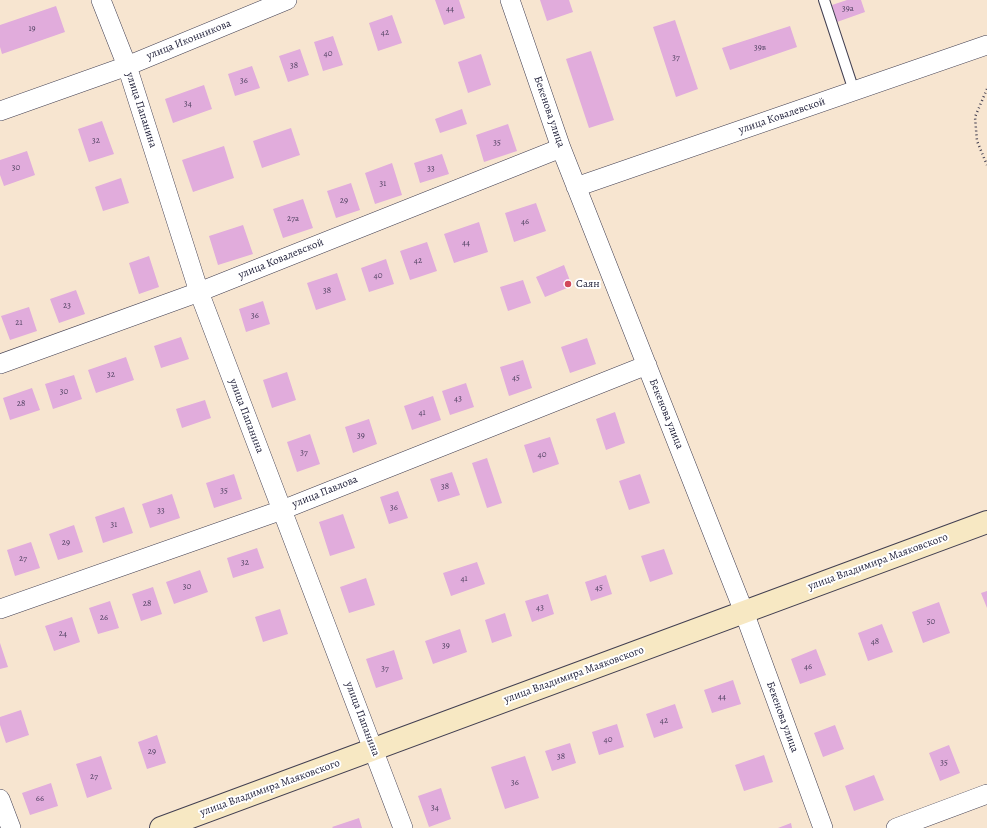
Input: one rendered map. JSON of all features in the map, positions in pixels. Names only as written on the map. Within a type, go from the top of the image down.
[{"type":"street","name":"улица Папанина","points":[[101,0],[127,66],[199,292],[403,828]]},
{"type":"street","name":"улица Иконникова","points":[[0,111],[127,66],[287,0]]},
{"type":"street","name":"Бекенова улица","points":[[510,0],[561,148],[744,612],[823,828]]},
{"type":"street","name":"улица Ковалевской","points":[[576,187],[987,45]]},
{"type":"street","name":"улица Ковалевской","points":[[0,364],[199,292],[561,148]]},
{"type":"street","name":"улица Павлова","points":[[0,609],[282,510],[647,365]]},
{"type":"street","name":"улица Владимира Маяковского","points":[[161,828],[987,522]]},
{"type":"street","points":[[896,828],[987,794]]},
{"type":"street","points":[[0,799],[10,828]]},
{"type":"lane","points":[[824,0],[854,91]]},
{"type":"path","points":[[987,89],[975,117],[977,141],[987,165]]},
{"type":"building","points":[[435,0],[459,0],[465,18],[444,25]]},
{"type":"building","points":[[540,0],[569,0],[573,12],[547,21]]},
{"type":"building","points":[[847,0],[861,0],[865,12],[837,22],[832,5]]},
{"type":"building","points":[[56,6],[65,32],[2,54],[0,47],[0,25]]},
{"type":"building","points":[[392,15],[402,43],[378,51],[369,23]]},
{"type":"building","points":[[675,20],[698,89],[676,97],[653,27]]},
{"type":"building","points":[[790,26],[797,47],[730,70],[722,48]]},
{"type":"building","points":[[333,36],[343,65],[323,71],[314,42]]},
{"type":"building","points":[[300,49],[309,75],[288,82],[279,56]]},
{"type":"building","points":[[591,51],[614,120],[589,128],[566,59]]},
{"type":"building","points":[[481,54],[491,85],[468,93],[458,62]]},
{"type":"building","points":[[252,66],[260,88],[235,96],[228,74]]},
{"type":"building","points":[[204,85],[212,109],[173,123],[165,99]]},
{"type":"building","points":[[462,109],[467,124],[440,133],[435,119]]},
{"type":"building","points":[[102,121],[114,154],[89,162],[78,129]]},
{"type":"building","points":[[508,124],[517,151],[484,162],[476,135]]},
{"type":"building","points":[[291,128],[300,155],[262,168],[253,141]]},
{"type":"building","points":[[224,146],[234,178],[193,192],[182,160]]},
{"type":"building","points":[[27,151],[35,175],[4,186],[0,175],[0,160]]},
{"type":"building","points":[[442,154],[449,174],[420,183],[414,163]]},
{"type":"building","points":[[392,163],[402,195],[375,204],[365,173]]},
{"type":"building","points":[[121,178],[129,203],[103,211],[95,187]]},
{"type":"building","points":[[351,183],[360,210],[336,218],[327,191]]},
{"type":"building","points":[[303,199],[313,228],[283,238],[273,209]]},
{"type":"building","points":[[536,203],[546,231],[514,242],[505,213]]},
{"type":"building","points":[[479,222],[488,252],[454,263],[444,234]]},
{"type":"building","points":[[243,225],[253,254],[218,265],[209,236]]},
{"type":"building","points":[[427,242],[437,271],[410,280],[400,251]]},
{"type":"building","points":[[149,256],[159,287],[139,294],[129,263]]},
{"type":"building","points":[[386,259],[394,284],[369,292],[361,268]]},
{"type":"building","points":[[564,265],[572,286],[545,297],[536,277]]},
{"type":"building","points":[[337,273],[346,300],[316,310],[307,283]]},
{"type":"building","points":[[523,280],[531,303],[508,311],[500,287]]},
{"type":"building","points":[[76,290],[85,314],[59,323],[50,299]]},
{"type":"building","points":[[263,301],[270,324],[246,332],[239,309]]},
{"type":"building","points":[[29,307],[37,331],[10,340],[1,316]]},
{"type":"building","points":[[181,337],[189,359],[161,368],[154,346]]},
{"type":"building","points":[[587,338],[596,364],[570,373],[561,347]]},
{"type":"building","points":[[126,357],[134,380],[96,393],[88,370]]},
{"type":"building","points":[[523,360],[532,388],[509,396],[500,367]]},
{"type":"building","points":[[287,372],[296,400],[272,408],[263,380]]},
{"type":"building","points":[[74,375],[82,399],[53,409],[45,384]]},
{"type":"building","points":[[466,383],[474,407],[450,415],[442,391]]},
{"type":"building","points":[[32,388],[40,410],[10,420],[3,398]]},
{"type":"building","points":[[433,396],[441,420],[412,430],[404,406]]},
{"type":"building","points":[[205,400],[211,418],[182,428],[176,409]]},
{"type":"building","points":[[615,412],[625,443],[606,450],[596,419]]},
{"type":"building","points":[[369,419],[377,444],[353,453],[345,427]]},
{"type":"building","points":[[310,434],[320,464],[297,472],[287,442]]},
{"type":"building","points":[[550,437],[559,464],[533,473],[524,445]]},
{"type":"building","points":[[487,458],[502,503],[487,508],[472,463]]},
{"type":"building","points":[[452,472],[460,495],[438,502],[430,479]]},
{"type":"building","points":[[234,474],[242,499],[214,508],[206,483]]},
{"type":"building","points":[[640,474],[650,503],[629,510],[619,481]]},
{"type":"building","points":[[398,491],[408,518],[389,524],[380,497]]},
{"type":"building","points":[[172,494],[180,518],[150,528],[142,504]]},
{"type":"building","points":[[124,507],[133,533],[103,543],[95,517]]},
{"type":"building","points":[[343,514],[355,548],[330,556],[319,522]]},
{"type":"building","points":[[74,525],[83,552],[58,560],[49,534]]},
{"type":"building","points":[[31,542],[40,568],[15,576],[7,550]]},
{"type":"building","points":[[257,548],[264,568],[233,578],[227,558]]},
{"type":"building","points":[[664,549],[673,574],[650,582],[641,556]]},
{"type":"building","points":[[477,562],[485,584],[451,596],[443,573]]},
{"type":"building","points":[[200,570],[208,592],[174,604],[166,582]]},
{"type":"building","points":[[606,575],[612,594],[591,601],[585,582]]},
{"type":"building","points":[[366,578],[375,605],[349,613],[340,587]]},
{"type":"building","points":[[153,587],[162,614],[141,621],[132,594]]},
{"type":"building","points":[[987,591],[987,608],[981,593]]},
{"type":"building","points":[[548,594],[554,614],[532,622],[525,601]]},
{"type":"building","points":[[110,601],[119,628],[98,634],[89,608]]},
{"type":"building","points":[[939,602],[950,633],[923,643],[912,612]]},
{"type":"building","points":[[280,609],[288,634],[263,642],[255,617]]},
{"type":"building","points":[[505,613],[512,636],[492,643],[485,620]]},
{"type":"building","points":[[72,617],[80,642],[54,651],[45,626]]},
{"type":"building","points":[[882,624],[893,652],[868,661],[858,633]]},
{"type":"building","points":[[460,629],[467,652],[433,664],[425,641]]},
{"type":"building","points":[[0,643],[8,667],[0,669]]},
{"type":"building","points":[[816,649],[826,675],[800,684],[791,659]]},
{"type":"building","points":[[394,650],[403,679],[376,688],[366,659]]},
{"type":"building","points":[[733,680],[741,704],[712,713],[704,690]]},
{"type":"building","points":[[675,704],[683,728],[654,738],[646,714]]},
{"type":"building","points":[[21,710],[29,735],[6,743],[0,725],[0,717]]},
{"type":"building","points":[[617,724],[624,747],[599,755],[592,732]]},
{"type":"building","points":[[835,725],[844,749],[823,757],[814,733]]},
{"type":"building","points":[[157,735],[166,763],[147,769],[138,742]]},
{"type":"building","points":[[570,743],[576,763],[552,771],[545,751]]},
{"type":"building","points":[[949,745],[960,773],[940,781],[929,753]]},
{"type":"building","points":[[764,755],[773,782],[744,791],[735,765]]},
{"type":"building","points":[[101,756],[112,789],[87,798],[76,764]]},
{"type":"building","points":[[525,756],[539,798],[505,809],[491,767]]},
{"type":"building","points":[[874,775],[884,800],[854,811],[845,786]]},
{"type":"building","points":[[51,783],[58,806],[30,815],[22,793]]},
{"type":"building","points":[[441,788],[451,819],[429,827],[418,796]]},
{"type":"building","points":[[359,818],[362,828],[332,827]]},
{"type":"building","points":[[791,823],[792,828],[778,828]]},
{"type":"place","name":"Саян","points":[[568,284]]}]
